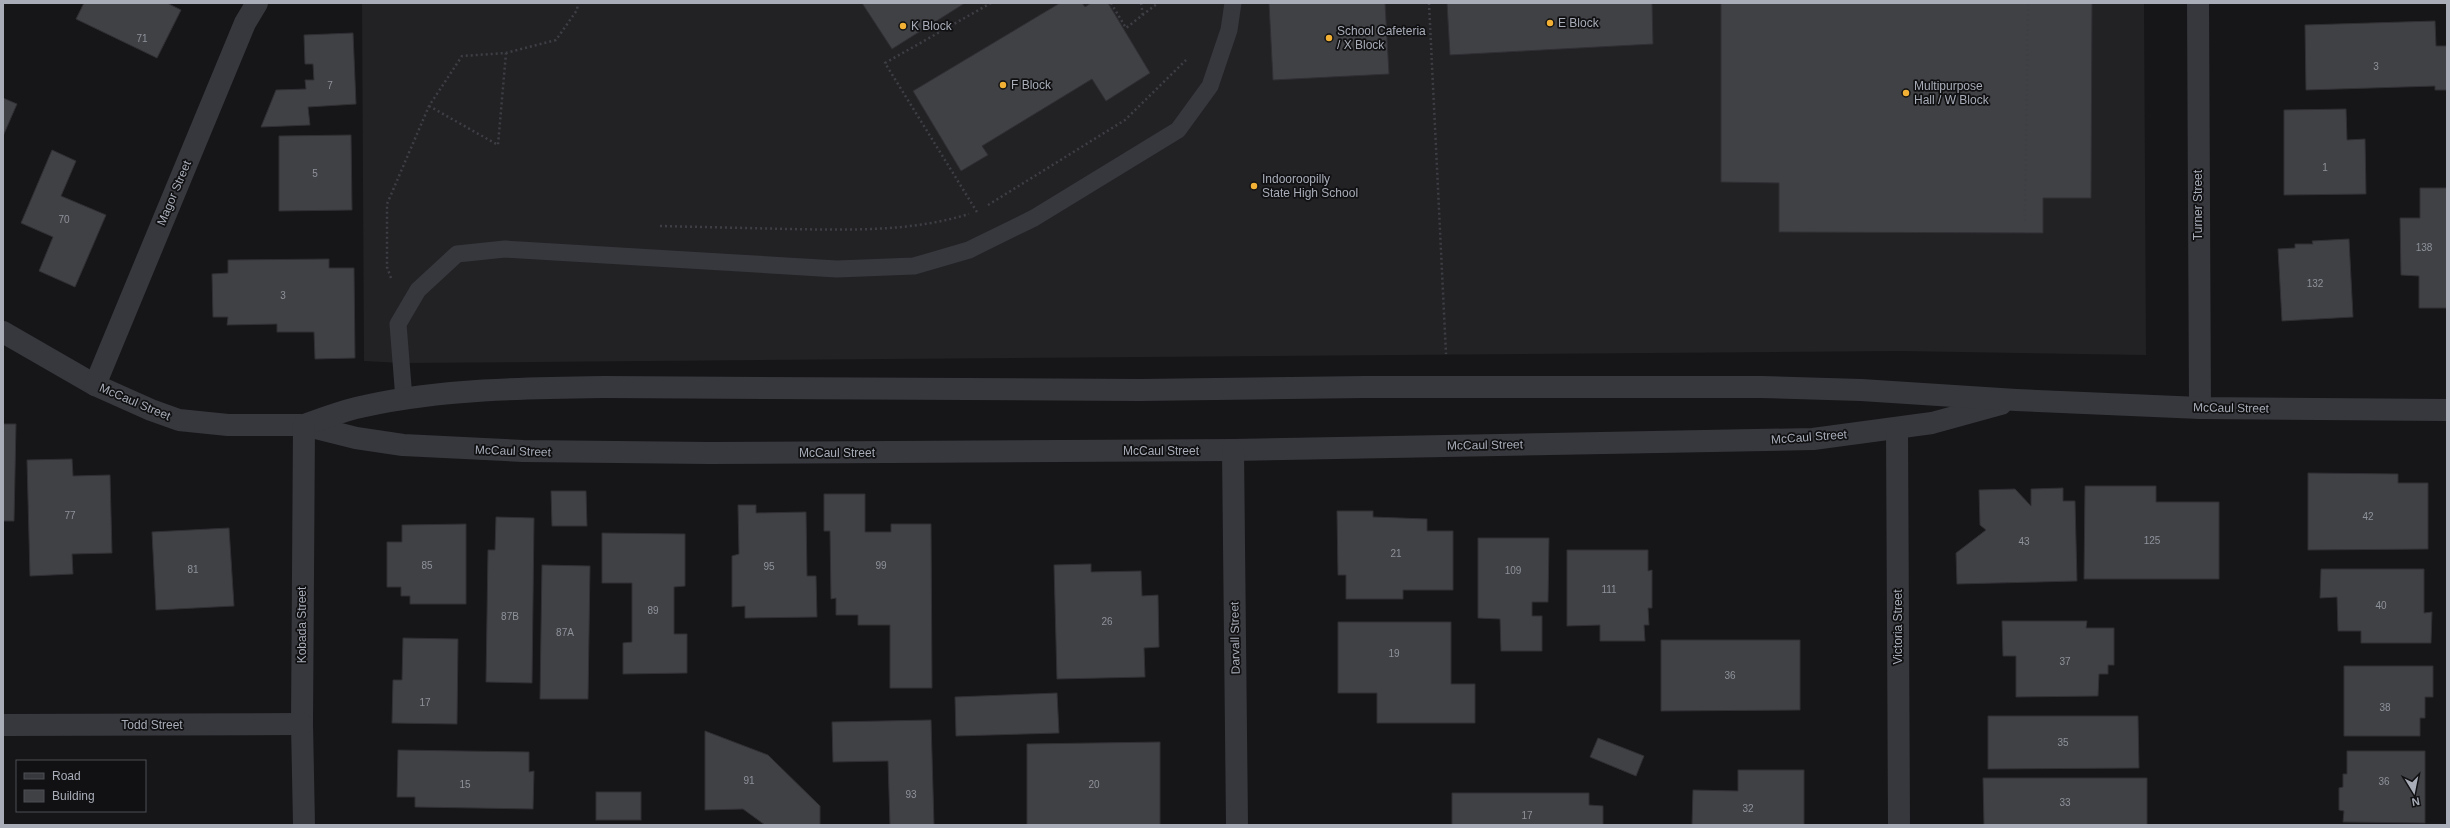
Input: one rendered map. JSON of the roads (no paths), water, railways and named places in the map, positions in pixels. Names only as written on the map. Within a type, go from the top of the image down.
[{"type":"street","name":"Magor Street","points":[[95,385],[245,23],[257,3]]},
{"type":"street","name":"Turner Street","points":[[2198,3],[2200,408]]},
{"type":"street","name":"McCaul Street","points":[[3,332],[95,385],[151,410],[179,420],[228,425],[304,425],[356,438],[403,445],[583,453],[1233,450],[1813,439],[1945,420],[2016,400]]},
{"type":"street","name":"McCaul Street","points":[[304,425],[364,406],[404,399],[503,390],[597,387],[1140,390],[1722,387],[1861,390],[2016,400],[2200,408],[2447,410]]},
{"type":"street","name":"Kobada Street","points":[[304,425],[302,724],[304,825]]},
{"type":"street","name":"Victoria Street","points":[[1897,428],[1899,825]]},
{"type":"street","name":"Darvall Street","points":[[1233,450],[1237,825]]},
{"type":"street","name":"Todd Street","points":[[3,725],[302,724]]},
{"type":"lane","points":[[404,399],[398,324],[418,290],[457,254],[505,249],[837,269],[914,266],[969,250],[1034,218],[1178,130],[1210,86],[1229,30],[1233,3]]},
{"type":"place","name":"E Block","points":[[1550,23]]},
{"type":"place","name":"K Block","points":[[903,26]]},
{"type":"place","name":"School Cafeteria / X Block","points":[[1329,38]]},
{"type":"place","name":"F Block","points":[[1003,85]]},
{"type":"place","name":"Multipurpose Hall / W Block","points":[[1906,93]]},
{"type":"place","name":"Indooroopilly State High School","points":[[1254,186]]}]
